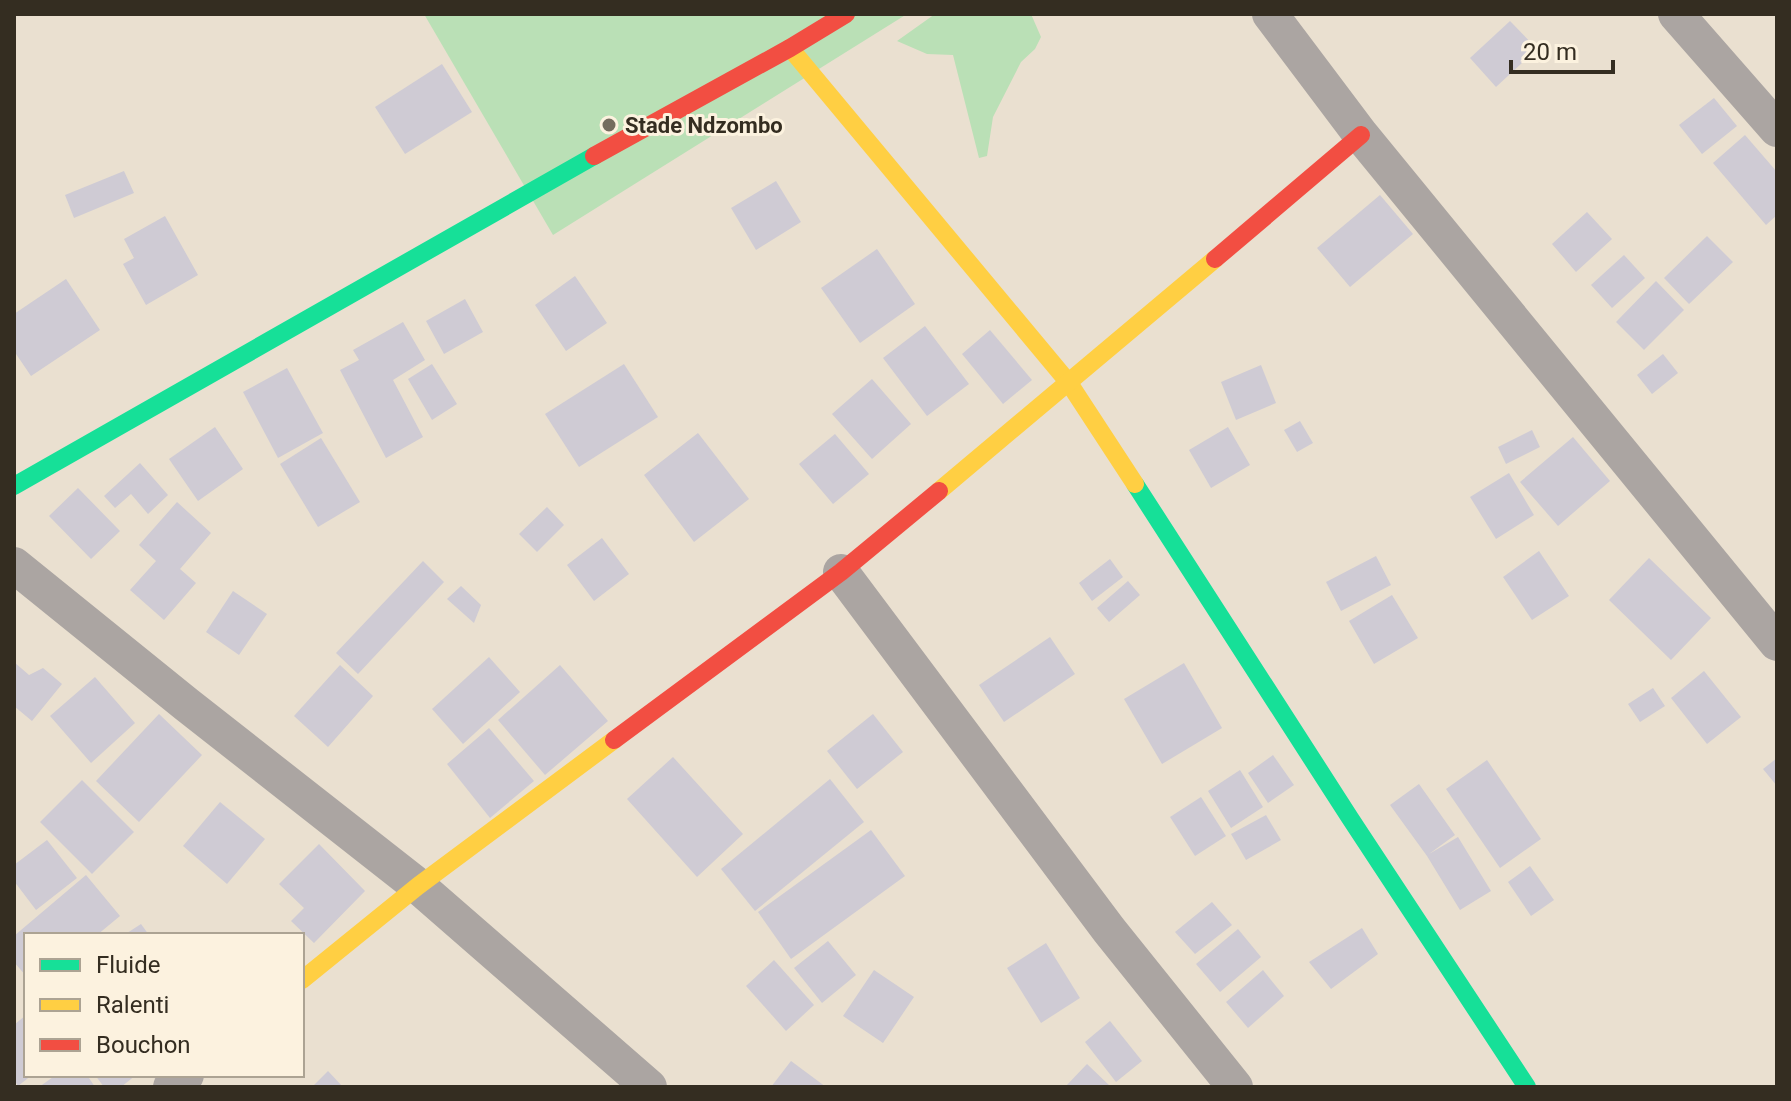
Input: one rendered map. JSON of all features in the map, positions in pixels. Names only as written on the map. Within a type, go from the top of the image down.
[{"type":"street","points":[[14,486],[846,14]]},
{"type":"street","points":[[1270,14],[1361,135],[1777,643]]},
{"type":"street","points":[[1676,14],[1777,129]]},
{"type":"street","points":[[790,48],[1069,383],[1527,1087]]},
{"type":"street","points":[[304,978],[418,886],[841,572],[1361,135]]},
{"type":"street","points":[[14,565],[418,886],[649,1087]]},
{"type":"street","points":[[841,572],[1109,930],[1235,1087]]},
{"type":"green space","name":"Stade Ndzombo","points":[[424,14],[907,14],[553,235]]},
{"type":"green space","points":[[935,14],[1031,14],[1041,37],[1035,49],[1021,62],[993,117],[987,156],[979,158],[953,55],[927,54],[897,41]]},
{"type":"building","points":[[1510,21],[1537,49],[1496,87],[1470,58]]},
{"type":"building","points":[[442,64],[472,112],[405,154],[375,107]]},
{"type":"building","points":[[1714,98],[1737,126],[1702,154],[1679,125]]},
{"type":"building","points":[[1745,135],[1777,172],[1777,215],[1766,225],[1713,163]]},
{"type":"building","points":[[124,171],[134,193],[74,218],[65,195]]},
{"type":"building","points":[[776,181],[801,222],[756,250],[731,208]]},
{"type":"building","points":[[1380,195],[1413,234],[1350,287],[1317,248]]},
{"type":"building","points":[[1587,212],[1612,239],[1576,272],[1552,244]]},
{"type":"building","points":[[165,216],[198,275],[146,305],[123,264],[134,258],[124,239]]},
{"type":"building","points":[[1707,236],[1733,262],[1689,304],[1664,278]]},
{"type":"building","points":[[877,249],[915,304],[860,343],[821,288]]},
{"type":"building","points":[[1624,255],[1645,278],[1612,308],[1591,285]]},
{"type":"building","points":[[575,276],[607,323],[566,351],[535,305]]},
{"type":"building","points":[[66,279],[100,330],[31,376],[14,351],[14,314]]},
{"type":"building","points":[[1656,281],[1684,310],[1644,350],[1616,322]]},
{"type":"building","points":[[465,299],[483,332],[444,354],[426,321]]},
{"type":"building","points":[[403,322],[425,360],[393,380],[423,437],[386,458],[340,370],[359,360],[353,350]]},
{"type":"building","points":[[925,326],[969,384],[927,416],[883,358]]},
{"type":"building","points":[[990,330],[1032,380],[1003,404],[962,354]]},
{"type":"building","points":[[1663,354],[1678,373],[1652,394],[1637,375]]},
{"type":"building","points":[[432,364],[457,404],[432,420],[408,379]]},
{"type":"building","points":[[624,364],[658,417],[579,467],[545,414]]},
{"type":"building","points":[[1261,365],[1276,403],[1236,420],[1221,382]]},
{"type":"building","points":[[287,368],[323,433],[278,458],[243,392]]},
{"type":"building","points":[[872,379],[911,424],[872,459],[832,414]]},
{"type":"building","points":[[1300,421],[1313,443],[1297,452],[1284,430]]},
{"type":"building","points":[[215,427],[243,469],[198,501],[169,459]]},
{"type":"building","points":[[1228,427],[1250,465],[1211,488],[1189,450]]},
{"type":"building","points":[[1532,430],[1540,447],[1506,464],[1498,447]]},
{"type":"building","points":[[698,433],[749,499],[694,542],[644,475]]},
{"type":"building","points":[[835,434],[869,474],[833,504],[799,464]]},
{"type":"building","points":[[1573,437],[1610,481],[1558,526],[1520,482]]},
{"type":"building","points":[[321,438],[360,502],[318,527],[280,464]]},
{"type":"building","points":[[140,463],[168,495],[148,514],[131,494],[115,508],[104,496]]},
{"type":"building","points":[[1509,473],[1534,515],[1496,539],[1470,497]]},
{"type":"building","points":[[78,488],[120,531],[91,559],[49,516]]},
{"type":"building","points":[[177,502],[211,533],[180,569],[196,583],[164,620],[130,590],[156,561],[139,545]]},
{"type":"building","points":[[547,507],[564,525],[537,552],[519,534]]},
{"type":"building","points":[[602,538],[629,574],[594,601],[567,565]]},
{"type":"building","points":[[1539,551],[1569,596],[1532,620],[1503,577]]},
{"type":"building","points":[[1376,556],[1391,585],[1341,611],[1326,582]]},
{"type":"building","points":[[1649,558],[1711,618],[1671,660],[1609,600]]},
{"type":"building","points":[[1110,559],[1123,577],[1092,601],[1079,583]]},
{"type":"building","points":[[423,561],[444,582],[358,674],[336,653]]},
{"type":"building","points":[[1128,581],[1140,595],[1109,622],[1097,608]]},
{"type":"building","points":[[461,586],[481,605],[474,623],[447,599]]},
{"type":"building","points":[[233,591],[267,614],[239,655],[206,632]]},
{"type":"building","points":[[1392,595],[1418,638],[1374,664],[1349,621]]},
{"type":"building","points":[[1050,637],[1075,674],[1004,722],[979,685]]},
{"type":"building","points":[[489,657],[520,692],[463,744],[432,709]]},
{"type":"building","points":[[14,662],[29,675],[43,668],[62,684],[32,721],[14,706]]},
{"type":"building","points":[[1184,663],[1222,728],[1162,764],[1124,699]]},
{"type":"building","points":[[340,665],[373,696],[328,747],[294,716]]},
{"type":"building","points":[[560,665],[608,721],[545,775],[498,720]]},
{"type":"building","points":[[1704,671],[1741,717],[1707,744],[1671,698]]},
{"type":"building","points":[[95,677],[135,723],[91,763],[50,716]]},
{"type":"building","points":[[1653,688],[1665,706],[1640,722],[1628,704]]},
{"type":"building","points":[[159,714],[202,755],[139,822],[96,781]]},
{"type":"building","points":[[873,714],[903,752],[857,789],[827,751]]},
{"type":"building","points":[[489,728],[534,781],[490,818],[447,764]]},
{"type":"building","points":[[1273,755],[1294,785],[1268,803],[1248,773]]},
{"type":"building","points":[[673,757],[743,834],[697,877],[627,799]]},
{"type":"building","points":[[1777,758],[1777,786],[1763,769]]},
{"type":"building","points":[[1487,760],[1541,839],[1500,868],[1446,789]]},
{"type":"building","points":[[1240,770],[1263,807],[1231,828],[1208,791]]},
{"type":"building","points":[[830,779],[864,822],[755,911],[721,869]]},
{"type":"building","points":[[82,780],[134,832],[92,874],[40,822]]},
{"type":"building","points":[[1419,784],[1455,835],[1429,854],[1458,837],[1491,891],[1460,910],[1427,856],[1390,805]]},
{"type":"building","points":[[1201,797],[1226,836],[1195,856],[1170,817]]},
{"type":"building","points":[[220,802],[265,839],[227,884],[183,846]]},
{"type":"building","points":[[1266,815],[1281,840],[1246,860],[1231,834]]},
{"type":"building","points":[[871,830],[905,876],[791,959],[758,912]]},
{"type":"building","points":[[47,840],[77,878],[36,910],[14,881],[14,865]]},
{"type":"building","points":[[319,844],[365,891],[314,943],[291,921],[304,908],[279,884]]},
{"type":"building","points":[[1530,866],[1554,900],[1531,916],[1508,882]]},
{"type":"building","points":[[86,875],[120,916],[99,933],[24,933],[24,974],[14,962],[14,936]]},
{"type":"building","points":[[1212,902],[1232,925],[1195,954],[1175,932]]},
{"type":"building","points":[[141,924],[148,933],[127,933]]},
{"type":"building","points":[[1362,928],[1378,954],[1331,989],[1309,962]]},
{"type":"building","points":[[1238,929],[1261,957],[1220,992],[1196,964]]},
{"type":"building","points":[[828,941],[856,975],[822,1003],[794,968]]},
{"type":"building","points":[[1046,943],[1080,998],[1041,1023],[1007,968]]},
{"type":"building","points":[[774,960],[814,1005],[786,1031],[746,986]]},
{"type":"building","points":[[874,970],[914,997],[883,1043],[843,1016]]},
{"type":"building","points":[[1263,970],[1284,996],[1248,1028],[1226,1002]]},
{"type":"building","points":[[24,1017],[24,1077],[29,1077],[18,1086],[14,1080],[14,1025]]},
{"type":"building","points":[[1110,1021],[1142,1061],[1116,1082],[1085,1042]]},
{"type":"building","points":[[791,1061],[826,1087],[771,1087]]},
{"type":"building","points":[[1087,1064],[1111,1087],[1065,1087]]},
{"type":"building","points":[[328,1071],[343,1087],[312,1087]]},
{"type":"building","points":[[53,1077],[88,1077],[95,1087],[39,1087]]},
{"type":"building","points":[[96,1077],[134,1077],[121,1087],[104,1087]]},
{"type":"traffic: fast","points":[[14,486],[594,156]]},
{"type":"traffic: fast","points":[[1135,484],[1527,1087]]},
{"type":"traffic: slow","points":[[790,48],[1069,383],[1135,484]]},
{"type":"traffic: slow","points":[[939,491],[1215,259]]},
{"type":"traffic: slow","points":[[304,978],[418,886],[614,740]]},
{"type":"traffic: jam","points":[[594,156],[846,14]]},
{"type":"traffic: jam","points":[[1215,259],[1361,135]]},
{"type":"traffic: jam","points":[[614,740],[841,572],[939,491]]},
{"type":"place","name":"Stade Ndzombo","points":[[609,125]]}]
